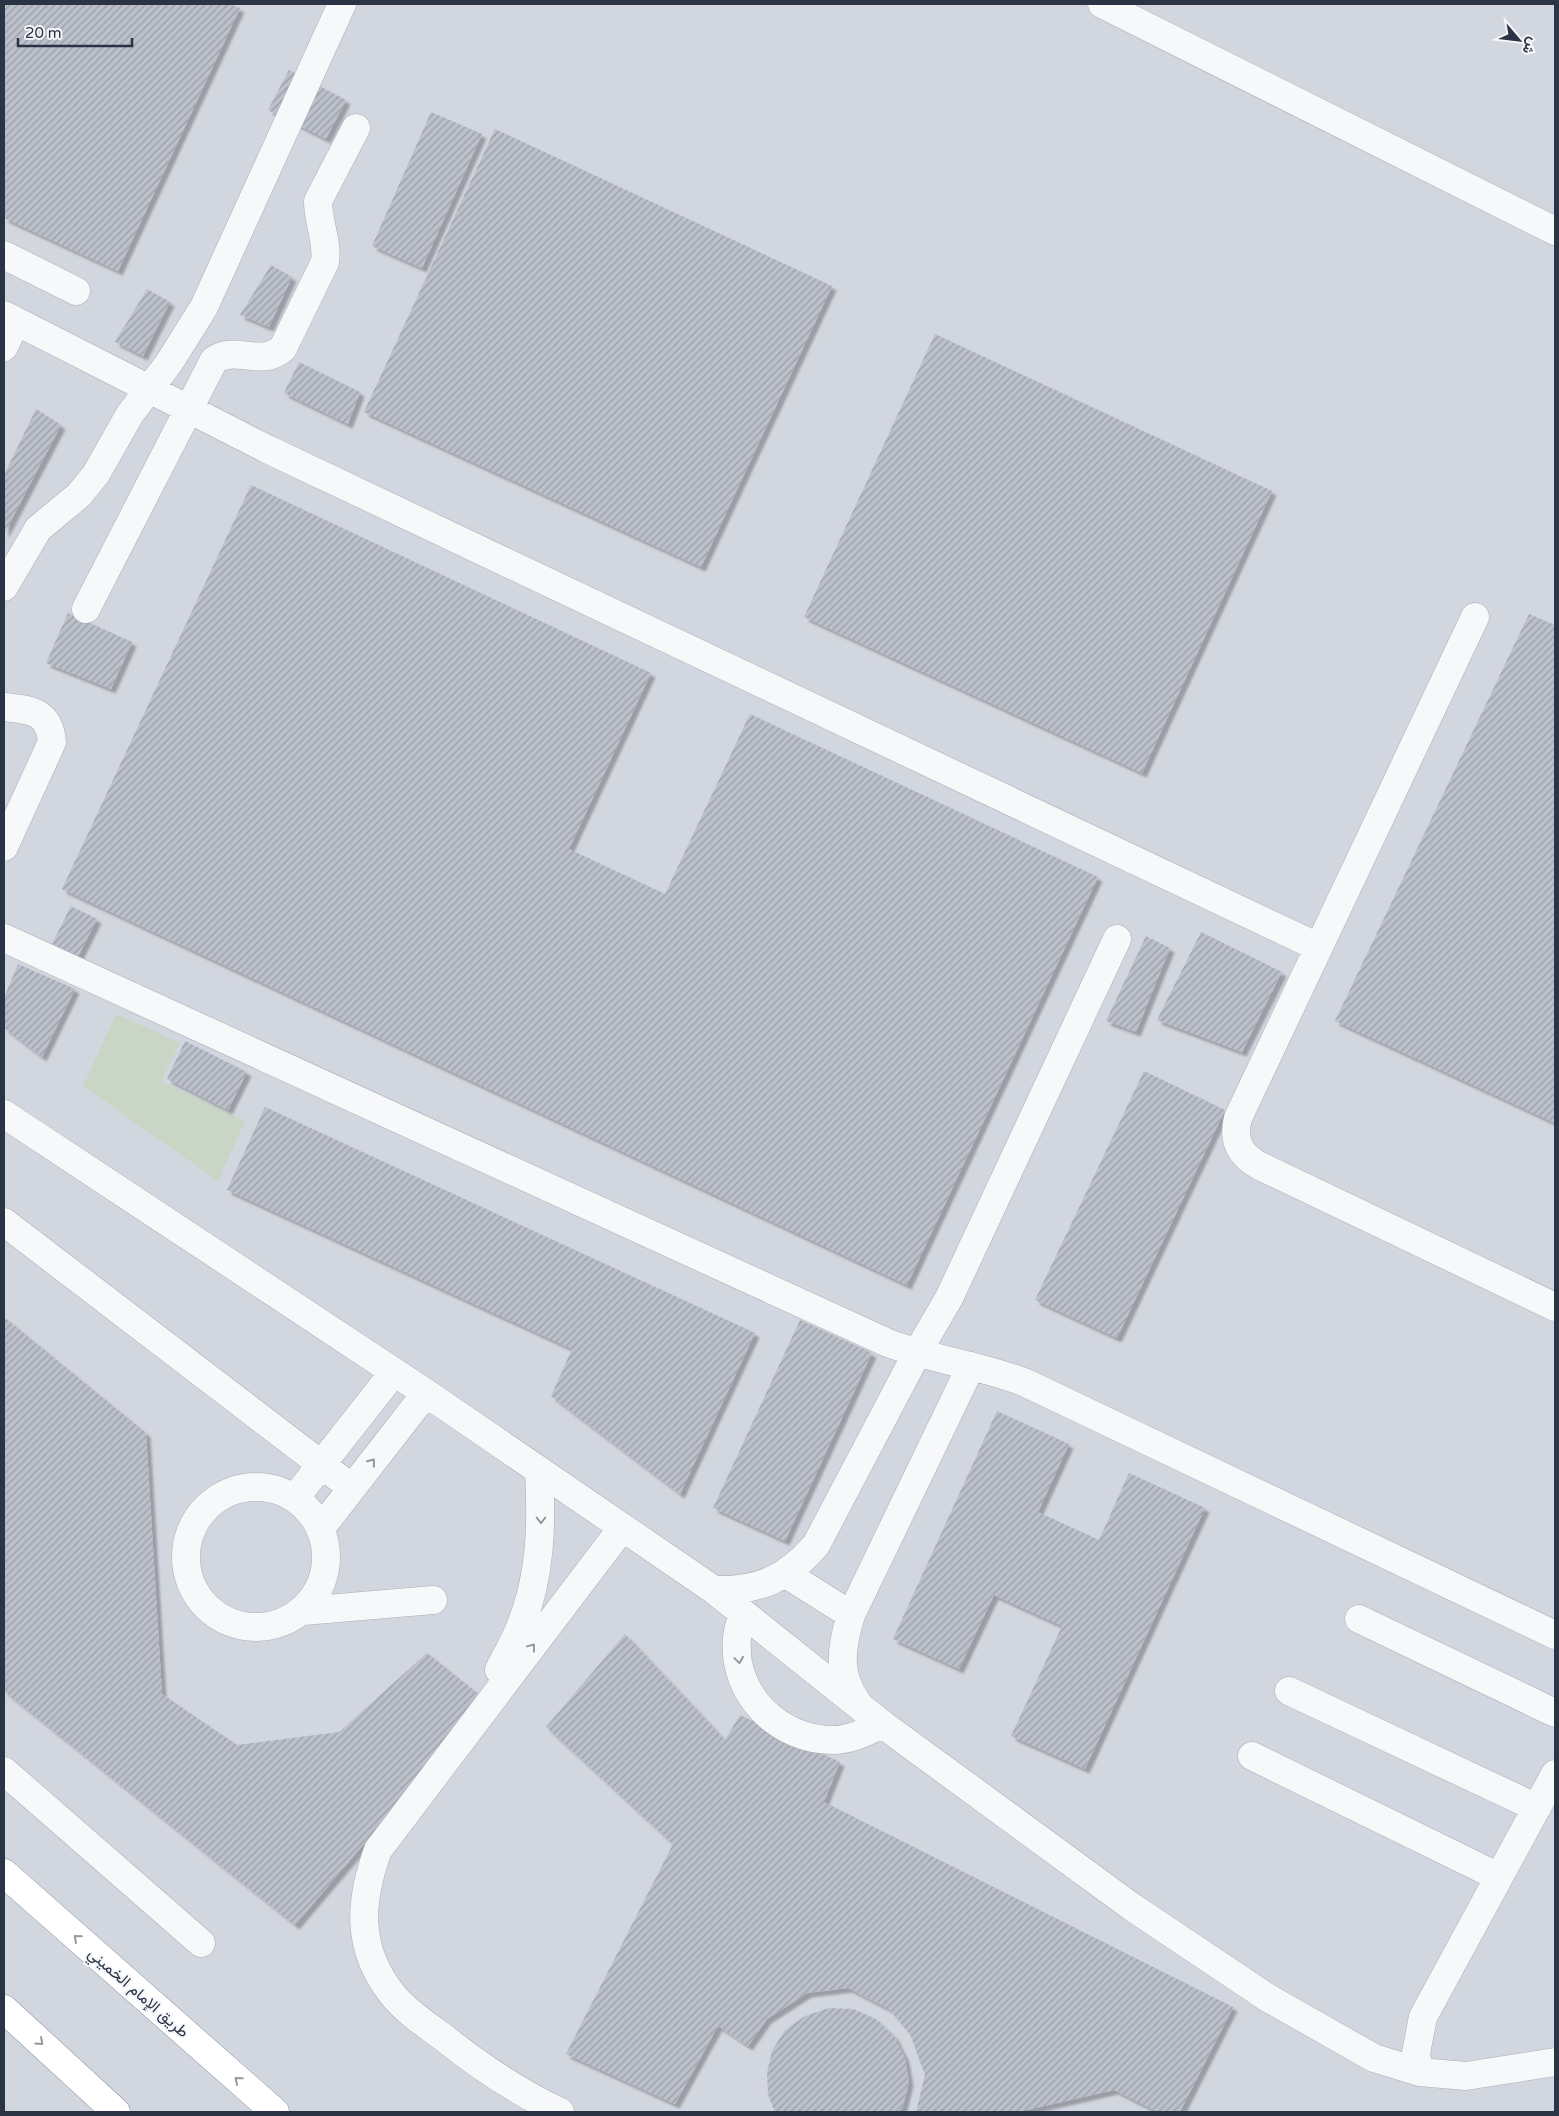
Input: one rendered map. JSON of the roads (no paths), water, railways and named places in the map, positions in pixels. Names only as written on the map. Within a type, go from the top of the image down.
[{"type":"highway","name":"طريق الإمام الخميني","points":[[4,1873],[275,2112]]},
{"type":"highway","points":[[4,2009],[116,2112]]},
{"type":"lane","points":[[4,587],[38,529],[79,495],[92,480],[130,414],[188,336],[204,307],[342,4]]},
{"type":"lane","points":[[1102,4],[1555,231]]},
{"type":"lane","points":[[86,609],[209,366],[220,355],[228,353],[263,358],[278,354],[283,348],[325,262],[326,244],[318,214],[318,201],[356,128]]},
{"type":"lane","points":[[4,255],[76,291]]},
{"type":"lane","points":[[4,347],[10,318],[267,449],[1318,947]]},
{"type":"lane","points":[[1474,617],[1238,1118],[1235,1129],[1236,1141],[1241,1152],[1260,1166],[1555,1307]]},
{"type":"lane","points":[[4,707],[36,712],[46,720],[51,730],[52,742],[4,847]]},
{"type":"lane","points":[[4,938],[888,1343],[917,1353],[990,1370],[1026,1383],[1555,1635]]},
{"type":"lane","points":[[714,1590],[739,1590],[764,1585],[786,1574],[802,1561],[816,1545],[917,1353],[953,1290],[1117,939]]},
{"type":"lane","points":[[4,1114],[426,1393],[714,1590],[882,1724],[1132,1907],[1222,1969],[1353,2048],[1374,2058],[1419,2072],[1466,2076],[1555,2062]]},
{"type":"lane","points":[[4,1222],[352,1488]]},
{"type":"lane","points":[[860,1705],[849,1690],[843,1672],[842,1653],[851,1615],[970,1366]]},
{"type":"lane","points":[[295,1498],[394,1372]]},
{"type":"lane","points":[[321,1528],[426,1393]]},
{"type":"lane","points":[[396,1825],[411,1796],[446,1740],[497,1672],[521,1625],[536,1575],[542,1523],[539,1471]]},
{"type":"lane","points":[[249,1486],[273,1488],[295,1498],[310,1511],[321,1528],[327,1550],[326,1572],[317,1593],[303,1611],[283,1624],[259,1628],[235,1626],[213,1614],[197,1597],[187,1575],[185,1551],[192,1527],[206,1507],[226,1493],[249,1486]]},
{"type":"lane","points":[[560,2112],[512,2085],[462,2052],[393,1995],[376,1970],[366,1941],[363,1910],[366,1887],[378,1850],[622,1528]]},
{"type":"lane","points":[[786,1574],[851,1615]]},
{"type":"lane","points":[[303,1611],[433,1600]]},
{"type":"lane","points":[[743,1613],[737,1639],[738,1665],[747,1690],[762,1711],[783,1727],[807,1737],[833,1740],[859,1736],[882,1724]]},
{"type":"lane","points":[[1359,1620],[1555,1713]]},
{"type":"lane","points":[[1289,1691],[1537,1808]]},
{"type":"lane","points":[[1252,1756],[1499,1877]]},
{"type":"lane","points":[[4,1771],[202,1943]]},
{"type":"lane","points":[[1419,2072],[1416,2053],[1423,2017],[1555,1774]]}]
